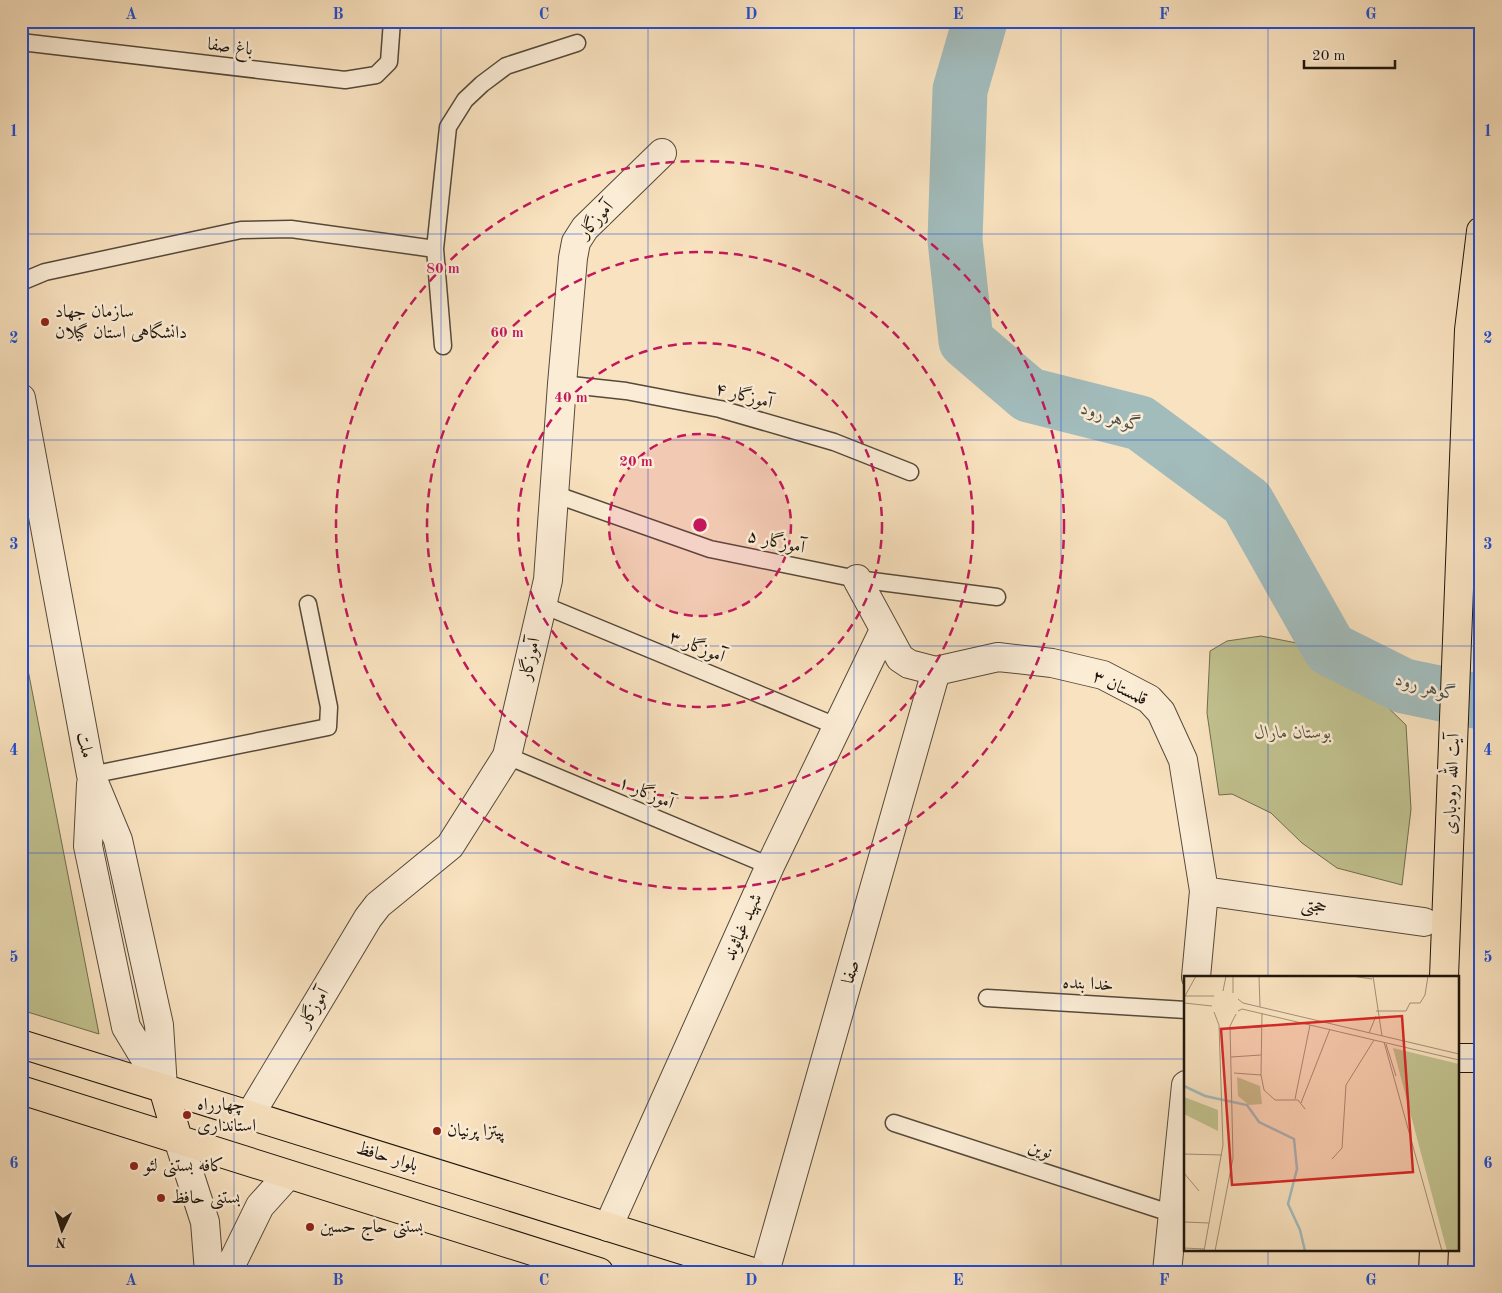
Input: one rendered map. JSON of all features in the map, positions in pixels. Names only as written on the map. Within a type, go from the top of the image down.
[{"type":"main road","name":"آیت الله رودباری","points":[[1444,976],[1469,330],[1481,231]]},
{"type":"main road","name":"بلوار حافظ","points":[[21,1044],[753,1272]]},
{"type":"main road","points":[[163,1088],[178,1139]]},
{"type":"main road","points":[[21,1090],[599,1272]]},
{"type":"main road","points":[[1433,1272],[1434,1250]]},
{"type":"street","name":"آموزگار","points":[[250,1115],[368,918],[378,905],[450,846],[506,756],[548,580],[572,258],[576,242],[585,228],[662,153]]},
{"type":"street","name":"ملت","points":[[21,398],[91,775],[118,840],[159,1024],[163,1088]]},
{"type":"street","name":"قلمستان ۳","points":[[857,579],[900,658],[909,664],[936,671],[998,658],[1052,663],[1103,675],[1149,700],[1161,712],[1183,760],[1204,891],[1196,976]]},
{"type":"street","name":"شهید غیاثوند","points":[[608,1226],[770,866],[884,630]]},
{"type":"street","name":"صفا","points":[[765,1272],[936,671]]},
{"type":"street","name":"حجتی","points":[[1204,891],[1424,922]]},
{"type":"street","points":[[1460,1058],[1481,1058]]},
{"type":"street","points":[[1167,1272],[1184,1105]]},
{"type":"street","points":[[178,1139],[205,1222],[209,1272]]},
{"type":"street","points":[[230,1272],[234,1259],[260,1206],[288,1175]]},
{"type":"lane","name":"باغ صفا","points":[[21,42],[345,80],[376,75],[389,62],[392,21]]},
{"type":"lane","points":[[443,346],[435,249],[448,127],[465,100],[506,66],[577,43]]},
{"type":"lane","points":[[21,282],[45,272],[241,230],[291,229],[435,249]]},
{"type":"lane","name":"آموزگار ۴","points":[[562,384],[626,390],[720,409],[834,442],[910,472]]},
{"type":"lane","name":"آموزگار ۵","points":[[554,494],[710,549],[857,579],[997,597]]},
{"type":"lane","points":[[91,775],[328,727],[329,707],[308,604]]},
{"type":"lane","name":"آموزگار ۳","points":[[543,605],[836,726]]},
{"type":"lane","name":"آموزگار ۱","points":[[506,756],[770,866]]},
{"type":"lane","name":"خدا بنده","points":[[987,998],[1184,1010]]},
{"type":"lane","name":"نوین","points":[[894,1123],[1173,1214]]},
{"type":"green space","points":[[21,634],[99,1034],[21,1010]]},
{"type":"green space","name":"بوستان مارال","points":[[1261,636],[1317,647],[1371,691],[1406,725],[1411,809],[1402,885],[1337,868],[1302,843],[1271,813],[1232,794],[1219,795],[1207,713],[1210,651],[1227,641]]},
{"type":"waterway","name":"گوهر رود","points":[[980,21],[960,90],[955,240],[966,341],[1029,395],[1140,423],[1247,502],[1330,649],[1404,686],[1481,702]]},
{"type":"place","name":"سازمان جهاد دانشگاهی استان گیلان","points":[[45,322]]},
{"type":"place","name":"چهارراه استانداری","points":[[187,1115]]},
{"type":"place","name":"پیتزا پرنیان","points":[[437,1131]]},
{"type":"place","name":"کافه بستنی لئو","points":[[134,1166]]},
{"type":"place","name":"بستنی حافظ","points":[[161,1198]]},
{"type":"place","name":"بستنی حاج حسین","points":[[310,1227]]}]
